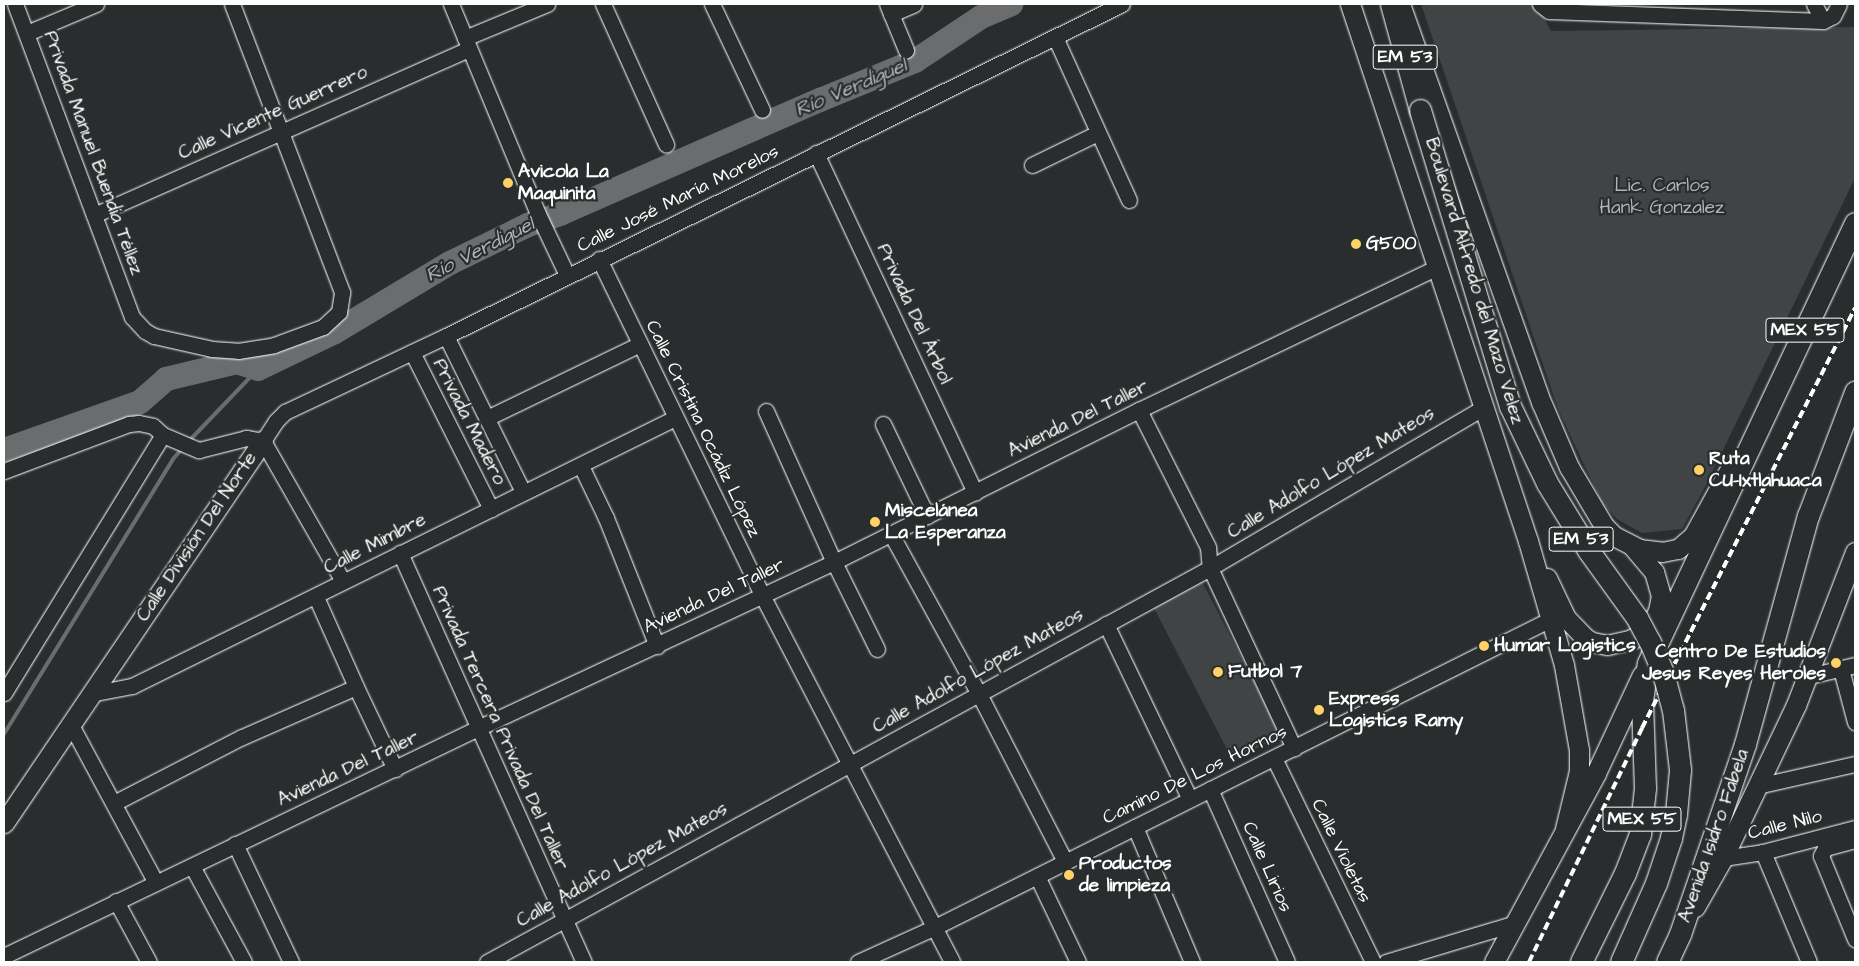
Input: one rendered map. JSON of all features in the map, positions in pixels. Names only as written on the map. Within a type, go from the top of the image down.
[{"type":"highway","name":"Boulevard Alfredo del Mazo Velez","points":[[1392,4],[1420,110],[1486,328],[1518,425],[1561,506],[1588,550],[1637,618],[1663,673],[1673,710],[1680,770],[1673,830],[1656,882],[1621,962]]},
{"type":"highway","name":"MEX 55","points":[[1581,962],[1625,873],[1640,834],[1645,788],[1642,700],[1648,663],[1767,409],[1849,247],[1855,223]]},
{"type":"highway","name":"Avenida Isidro Fabela","points":[[1680,934],[1745,744],[1808,516],[1855,392]]},
{"type":"highway","points":[[1667,962],[1680,934]]},
{"type":"main road","name":"Boulevard Alfredo del Mazo Velez","points":[[1350,4],[1528,541],[1572,698],[1580,750],[1579,771],[1565,828]]},
{"type":"main road","points":[[1400,4],[1505,303],[1556,438],[1577,481],[1604,526],[1614,536],[1632,546],[1662,552],[1678,549],[1689,542],[1716,492],[1767,409]]},
{"type":"main road","name":"Calle División Del Norte","points":[[4,822],[263,442]]},
{"type":"main road","points":[[1528,541],[1566,618],[1585,638],[1607,645],[1626,642],[1638,636],[1650,626],[1660,605],[1661,596],[1656,577],[1632,546]]},
{"type":"main road","name":"Avenida Isidro Fabela","points":[[1680,934],[1723,858],[1809,676],[1853,563]]},
{"type":"main road","points":[[1494,962],[1596,773],[1648,663]]},
{"type":"street","name":"Privada Manuel Buendía Téllez","points":[[15,4],[132,317],[145,331],[154,336],[212,349],[238,351],[258,349],[293,339],[323,327],[340,312],[342,292],[280,132]]},
{"type":"street","points":[[27,33],[96,4]]},
{"type":"street","points":[[232,4],[280,132]]},
{"type":"street","points":[[450,4],[538,214],[567,276]]},
{"type":"street","name":"Calle Vicente Guerrero","points":[[94,215],[280,132],[547,4]]},
{"type":"street","points":[[603,4],[666,144]]},
{"type":"street","points":[[712,4],[762,110]]},
{"type":"street","points":[[906,50],[889,9],[914,4]]},
{"type":"street","name":"Calle José María Morelos","points":[[263,442],[276,421],[285,412],[446,336],[1122,4]]},
{"type":"street","points":[[1540,4],[1549,11],[1831,14]]},
{"type":"street","points":[[1814,4],[1831,14]]},
{"type":"street","points":[[1055,37],[1129,200]]},
{"type":"street","points":[[1032,166],[1098,133]]},
{"type":"street","name":"Privada Del Árbol","points":[[816,153],[975,493]]},
{"type":"street","name":"Calle Cristina Ocádiz López","points":[[599,260],[762,595],[952,962]]},
{"type":"street","name":"Avienda Del Taller","points":[[4,956],[235,844],[395,770],[478,728],[834,562],[1139,410],[1438,267]]},
{"type":"street","points":[[446,336],[523,492]]},
{"type":"street","points":[[488,418],[640,344]]},
{"type":"street","name":"Privada Madero","points":[[412,352],[490,509]]},
{"type":"street","name":"Calle Adolfo López Mateos","points":[[487,962],[1210,568],[1484,407]]},
{"type":"street","points":[[1139,410],[1208,547],[1210,568],[1294,748]]},
{"type":"street","points":[[766,411],[834,562],[877,649]]},
{"type":"street","name":"Calle Mimbre","points":[[90,694],[104,693],[132,686],[316,597],[343,581],[523,492],[581,466],[675,418]]},
{"type":"street","name":"Calle División Del Norte","points":[[4,471],[129,424],[153,426],[163,435],[203,450],[246,438],[263,442]]},
{"type":"street","points":[[883,424],[927,516]]},
{"type":"street","points":[[6,686],[163,435]]},
{"type":"street","points":[[263,442],[343,581]]},
{"type":"street","points":[[581,466],[606,518],[657,646]]},
{"type":"street","points":[[890,534],[979,694],[1065,862]]},
{"type":"street","name":"Privada Tercera Privada Del Taller","points":[[400,553],[584,962]]},
{"type":"street","points":[[316,597],[395,770]]},
{"type":"street","name":"Camino De Los Hornos","points":[[858,962],[935,927],[1549,620]]},
{"type":"street","points":[[1106,624],[1190,799]]},
{"type":"street","points":[[1809,676],[1848,667],[1855,722]]},
{"type":"street","points":[[114,803],[261,728],[288,719],[356,687]]},
{"type":"street","points":[[71,725],[156,883]]},
{"type":"street","name":"Calle Violetas","points":[[1274,758],[1372,962]]},
{"type":"street","points":[[1757,786],[1855,764]]},
{"type":"street","name":"Calle Lirios","points":[[1210,789],[1287,962]]},
{"type":"street","points":[[1135,827],[1192,962]]},
{"type":"street","name":"Calle Nilo","points":[[1723,858],[1762,852],[1855,828]]},
{"type":"street","points":[[1855,840],[1825,848],[1822,856],[1855,939]]},
{"type":"street","points":[[235,844],[291,962]]},
{"type":"street","points":[[1762,852],[1809,962]]},
{"type":"street","points":[[192,866],[244,962]]},
{"type":"street","points":[[1037,876],[1078,962]]},
{"type":"street","points":[[116,901],[149,962]]},
{"type":"street","points":[[1386,962],[1513,924]]},
{"type":"green space","name":"Lic. Carlos Hank Gonzalez","points":[[1421,4],[1536,4],[1551,31],[1855,27],[1855,178],[1706,485],[1682,529],[1642,533],[1617,519],[1602,503],[1558,409]]},
{"type":"green space","name":"Futbol 7","points":[[1200,578],[1282,735],[1233,761],[1154,608]]},
{"type":"waterway","name":"Río Verdiguel","points":[[4,450],[140,402],[166,379],[237,362],[258,369],[335,332],[450,263],[528,225],[562,213],[820,100],[915,61],[981,17],[1011,4]]},
{"type":"waterway","points":[[189,441],[258,369]]},
{"type":"waterway","points":[[4,734],[173,459],[183,448]]},
{"type":"railway","points":[[1529,962],[1642,728],[1855,308]]},
{"type":"place","name":"Avicola La Maquinita","points":[[508,183]]},
{"type":"place","name":"G500","points":[[1356,244]]},
{"type":"place","name":"Ruta CU-Ixtlahuaca","points":[[1699,470]]},
{"type":"place","name":"Miscelánea La Esperanza","points":[[875,522]]},
{"type":"place","name":"Humar Logistics","points":[[1484,646]]},
{"type":"place","name":"Centro De Estudios Jesus Reyes Heroles","points":[[1836,663]]},
{"type":"place","name":"Futbol 7","points":[[1218,672]]},
{"type":"place","name":"Express Logistics Ramy","points":[[1319,710]]},
{"type":"place","name":"Productos de limpieza","points":[[1069,875]]}]
